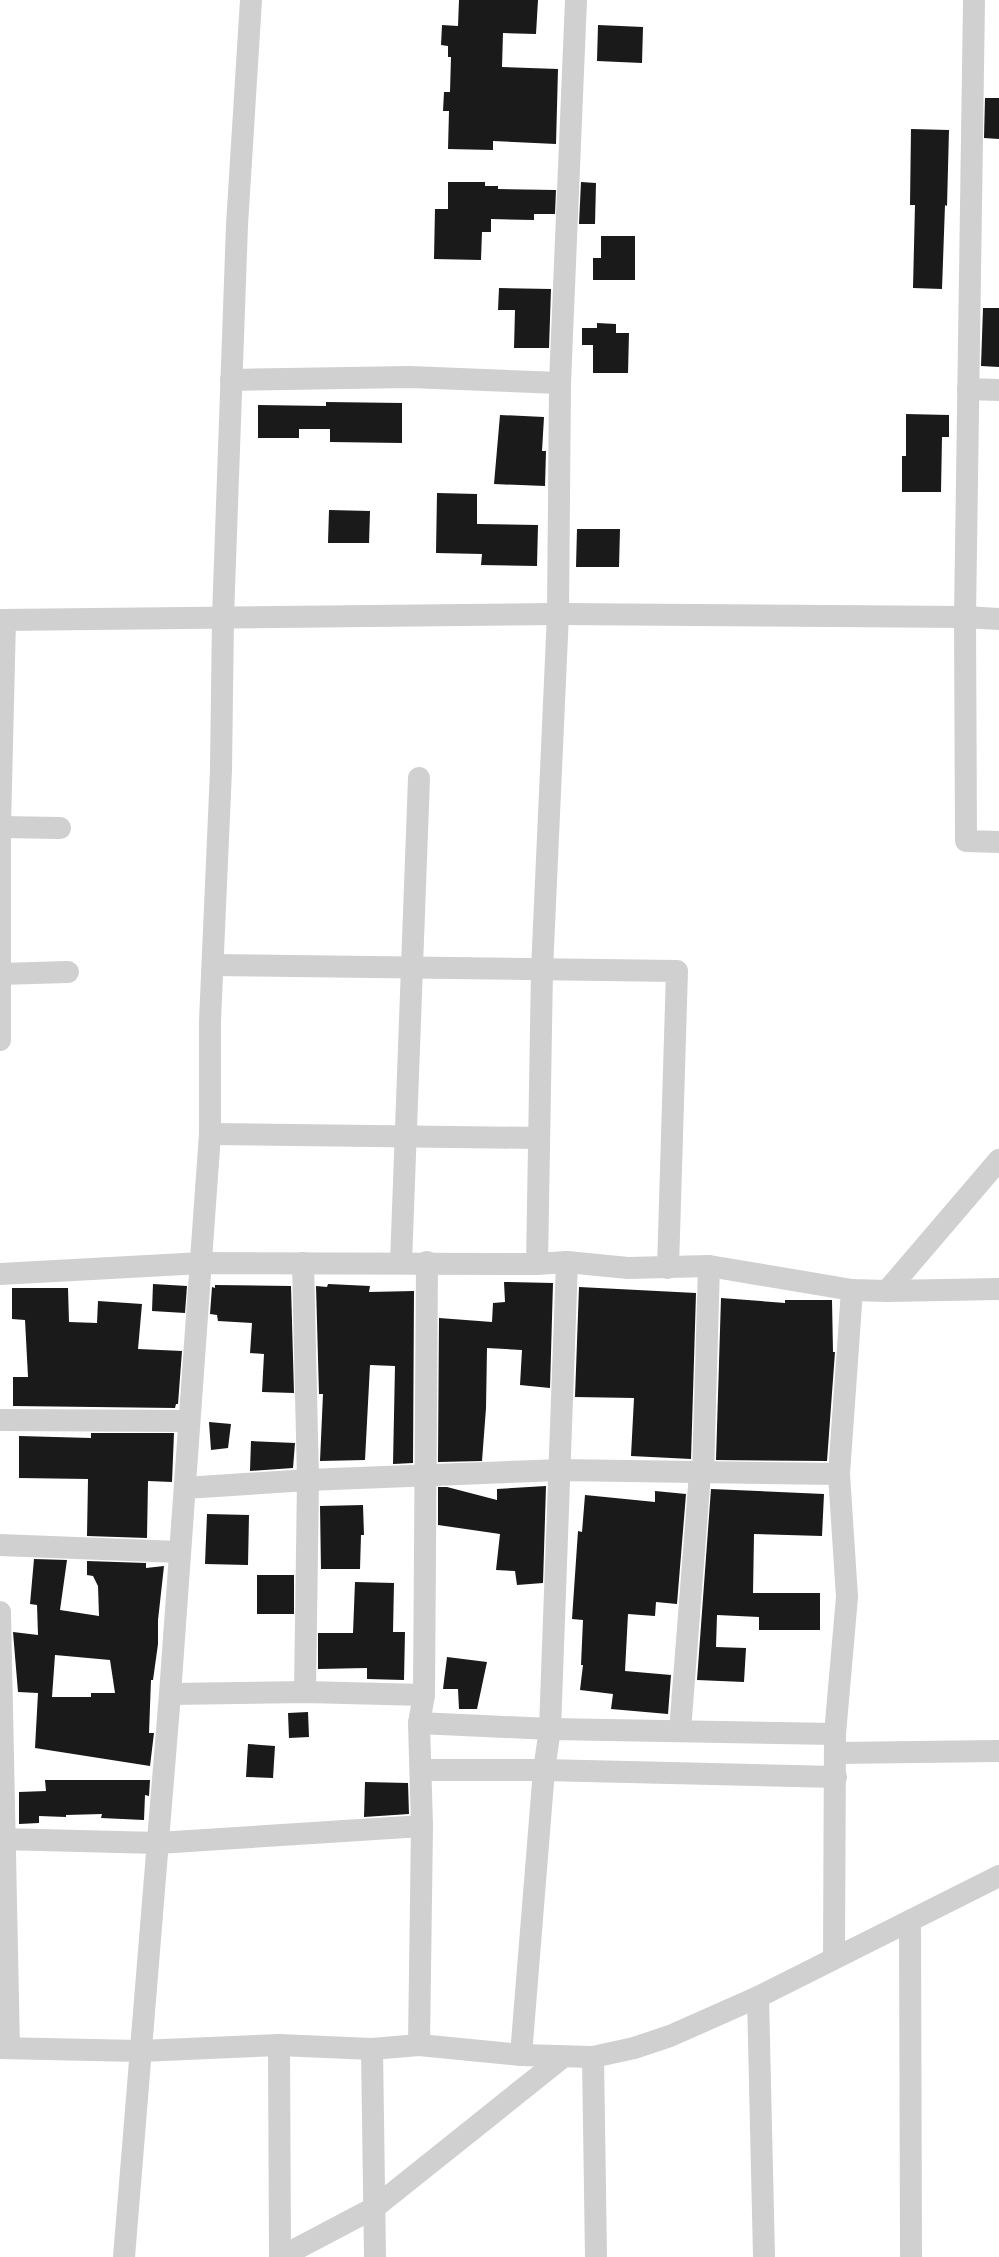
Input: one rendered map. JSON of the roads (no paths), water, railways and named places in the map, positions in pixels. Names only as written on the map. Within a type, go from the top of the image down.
[{"type":"street","points":[[124,2257],[170,1694],[179,1552],[202,1263],[210,1134],[212,965],[221,770],[223,617],[231,380],[237,225],[251,0]]},
{"type":"street","points":[[537,1264],[542,970],[558,614],[560,383],[576,0]]},
{"type":"street","points":[[974,0],[965,617],[966,841],[999,842]]},
{"type":"street","points":[[231,380],[410,377],[560,383]]},
{"type":"street","points":[[968,389],[999,390]]},
{"type":"street","points":[[0,1040],[0,827],[3,620],[558,614],[965,617],[999,619]]},
{"type":"street","points":[[402,1263],[411,968],[419,778]]},
{"type":"street","points":[[0,827],[60,828]]},
{"type":"street","points":[[212,965],[677,971],[668,1268]]},
{"type":"street","points":[[0,974],[68,972]]},
{"type":"street","points":[[210,1134],[539,1138]]},
{"type":"street","points":[[887,1291],[999,1160]]},
{"type":"street","points":[[0,1274],[202,1263],[427,1262],[537,1264],[567,1262],[628,1268],[709,1266],[852,1290],[887,1291],[999,1289]]},
{"type":"street","points":[[420,2045],[422,1770],[419,1723],[424,1695],[427,1262]]},
{"type":"street","points":[[521,2055],[544,1770],[550,1729],[567,1262]]},
{"type":"street","points":[[303,1263],[308,1480],[305,1692]]},
{"type":"street","points":[[680,1731],[701,1473],[709,1266]]},
{"type":"street","points":[[834,1958],[835,1744],[847,1597],[839,1474],[852,1290]]},
{"type":"street","points":[[0,1420],[189,1421]]},
{"type":"street","points":[[185,1488],[308,1480],[560,1470],[839,1474]]},
{"type":"street","points":[[0,1545],[179,1552]]},
{"type":"street","points":[[0,1612],[4,2048],[140,2050],[279,2045],[372,2049],[420,2045],[521,2055],[593,2057],[634,2048],[670,2036],[758,1997],[999,1876]]},
{"type":"street","points":[[170,1694],[305,1692],[424,1695]]},
{"type":"street","points":[[419,1723],[550,1729],[680,1731],[835,1744],[999,1751]]},
{"type":"street","points":[[422,1770],[544,1770],[836,1777]]},
{"type":"street","points":[[2,1839],[158,1843],[422,1826]]},
{"type":"street","points":[[910,1921],[911,2257]]},
{"type":"street","points":[[758,1997],[764,2257]]},
{"type":"street","points":[[279,2045],[281,2257],[374,2208],[563,2057]]},
{"type":"street","points":[[372,2049],[375,2257]]},
{"type":"street","points":[[593,2057],[596,2257]]}]
